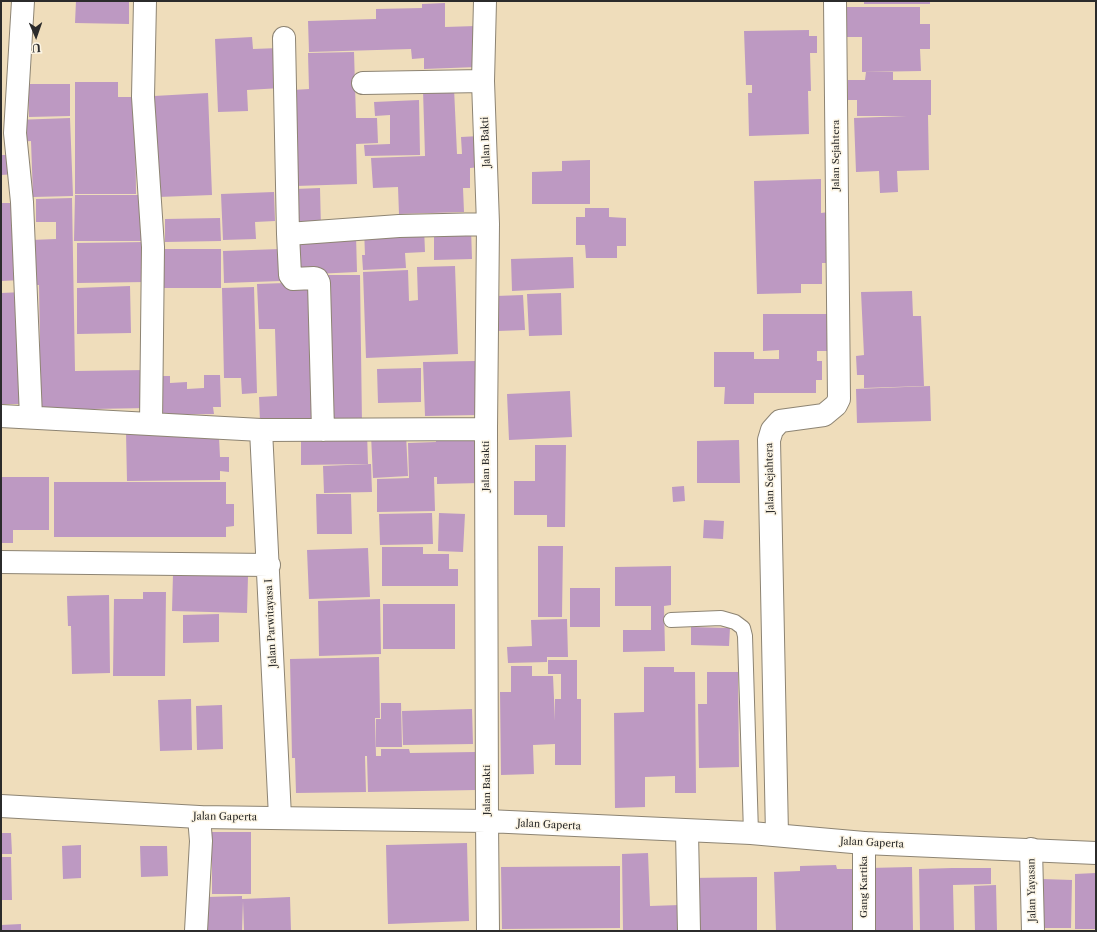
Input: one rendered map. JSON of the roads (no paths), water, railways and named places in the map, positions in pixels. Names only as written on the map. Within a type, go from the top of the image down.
[{"type":"street","points":[[23,1],[15,133],[22,202],[31,417]]},
{"type":"street","points":[[145,1],[144,97],[152,247],[151,423]]},
{"type":"street","name":"Jalan Bakti","points":[[485,1],[484,81],[488,224],[486,429],[488,931]]},
{"type":"street","name":"Jalan Sejahtera","points":[[778,835],[770,440],[772,430],[780,421],[824,415],[836,405],[839,399],[835,1]]},
{"type":"street","points":[[284,38],[288,234],[291,277],[293,279],[314,278],[317,279],[319,283],[323,430]]},
{"type":"street","points":[[363,83],[484,81]]},
{"type":"street","points":[[288,234],[399,226],[488,224]]},
{"type":"street","points":[[1,416],[261,430],[486,429]]},
{"type":"street","name":"Jalan Parwitayasa I","points":[[261,430],[269,565],[280,817]]},
{"type":"street","points":[[1,562],[269,565]]},
{"type":"street","name":"Jalan Gaperta","points":[[1,806],[199,817],[487,821],[687,832],[778,835],[864,843],[1096,852]]},
{"type":"street","points":[[196,931],[200,841],[199,817]]},
{"type":"street","points":[[687,832],[689,931]]},
{"type":"street","name":"Gang Kartika","points":[[864,843],[864,931]]},
{"type":"street","name":"Jalan Yayasan","points":[[1032,849],[1033,931]]},
{"type":"lane","points":[[671,620],[721,618],[735,622],[743,628],[745,636],[751,834]]}]
